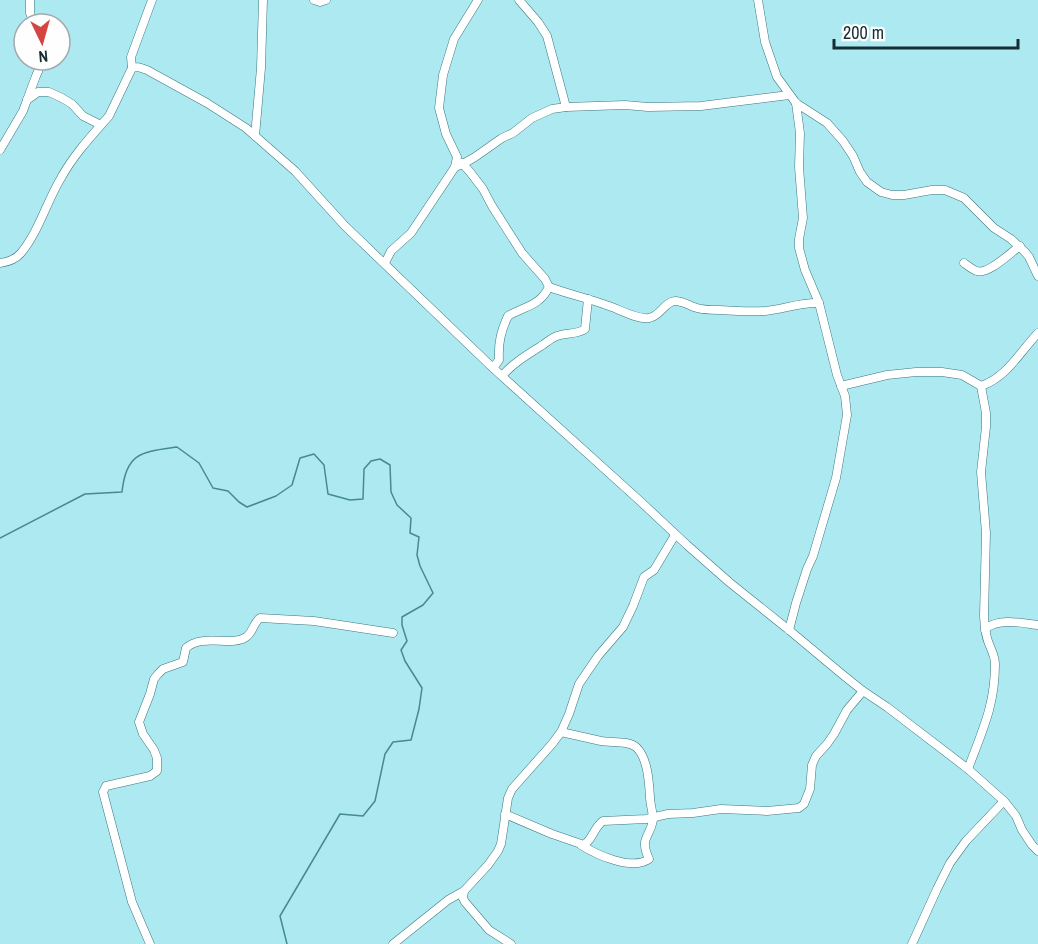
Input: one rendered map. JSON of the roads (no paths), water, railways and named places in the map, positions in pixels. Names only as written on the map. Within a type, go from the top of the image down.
[{"type":"street","points":[[0,263],[14,259],[20,254],[60,179],[78,151],[109,116],[132,68],[131,57],[152,0]]},
{"type":"street","points":[[255,136],[261,68],[263,0]]},
{"type":"street","points":[[314,0],[320,2],[326,0]]},
{"type":"street","points":[[478,0],[454,39],[443,75],[439,108],[446,134],[459,166],[483,189],[522,253],[546,279],[549,287],[537,303],[508,316],[498,344],[499,360],[492,368]]},
{"type":"street","points":[[519,0],[548,36],[566,107]]},
{"type":"street","points":[[758,0],[765,42],[777,77],[796,104],[826,123],[843,141],[860,172],[876,190],[892,195],[945,190],[964,198],[994,228],[1020,246],[1029,257],[1038,276]]},
{"type":"street","points":[[132,68],[140,67],[147,70],[207,103],[246,128],[295,171],[345,226],[492,368],[675,535],[863,691],[968,769],[1004,801],[1038,851]]},
{"type":"street","points":[[0,149],[23,111],[38,72]]},
{"type":"street","points":[[27,100],[38,92],[49,92],[72,104],[83,117],[101,125]]},
{"type":"street","points":[[385,263],[391,251],[411,232],[459,166],[513,133],[532,118],[552,109],[625,105],[701,106],[789,95]]},
{"type":"street","points":[[789,630],[836,478],[847,422],[846,404],[819,303],[805,270],[799,248],[803,218],[799,166],[800,133],[796,104]]},
{"type":"street","points":[[964,263],[978,272],[990,270],[1020,246]]},
{"type":"street","points":[[549,287],[650,318],[672,301],[680,301],[698,309],[764,311],[798,304],[819,303]]},
{"type":"street","points":[[502,376],[552,338],[581,332],[585,328],[588,299]]},
{"type":"street","points":[[981,386],[997,378],[1038,333]]},
{"type":"street","points":[[841,386],[887,375],[916,372],[962,375],[981,386],[986,413],[981,472],[986,533],[984,616],[986,635],[995,660],[992,704],[968,769]]},
{"type":"street","points":[[393,944],[448,900],[464,891],[498,851],[508,798],[512,789],[561,732],[570,714],[579,684],[598,656],[623,627],[644,577],[654,570],[675,535]]},
{"type":"street","points":[[150,944],[132,902],[103,792],[106,786],[150,776],[157,771],[157,758],[139,722],[154,679],[164,669],[183,662],[186,648],[195,643],[211,640],[245,638],[249,635],[256,620],[260,618],[314,621],[393,633]]},
{"type":"street","points":[[985,630],[988,626],[1008,622],[1038,625]]},
{"type":"street","points":[[581,845],[586,844],[603,821],[653,818],[668,814],[721,809],[767,811],[799,808],[804,804],[810,789],[812,765],[816,756],[827,744],[847,710],[863,691]]},
{"type":"street","points":[[505,814],[581,845],[595,854],[622,862],[640,864],[649,859],[644,841],[653,818],[650,780],[638,749],[626,744],[605,742],[561,732]]},
{"type":"street","points":[[912,944],[950,863],[966,841],[1004,801]]},
{"type":"street","points":[[464,891],[465,902],[481,922],[511,944]]},
{"type":"waterway","points":[[0,538],[85,494],[122,492],[127,469],[132,462],[138,456],[154,451],[177,447],[199,463],[213,488],[228,491],[247,507],[276,496],[292,485],[300,458],[314,454],[324,465],[328,494],[350,500],[363,499],[364,469],[371,461],[380,459],[390,465],[391,492],[397,505],[411,518],[410,533],[419,537],[417,555],[433,593],[423,605],[402,617],[407,641],[401,650],[405,661],[422,688],[419,709],[411,740],[393,742],[385,754],[375,801],[363,816],[340,814],[280,916],[287,944]]}]
